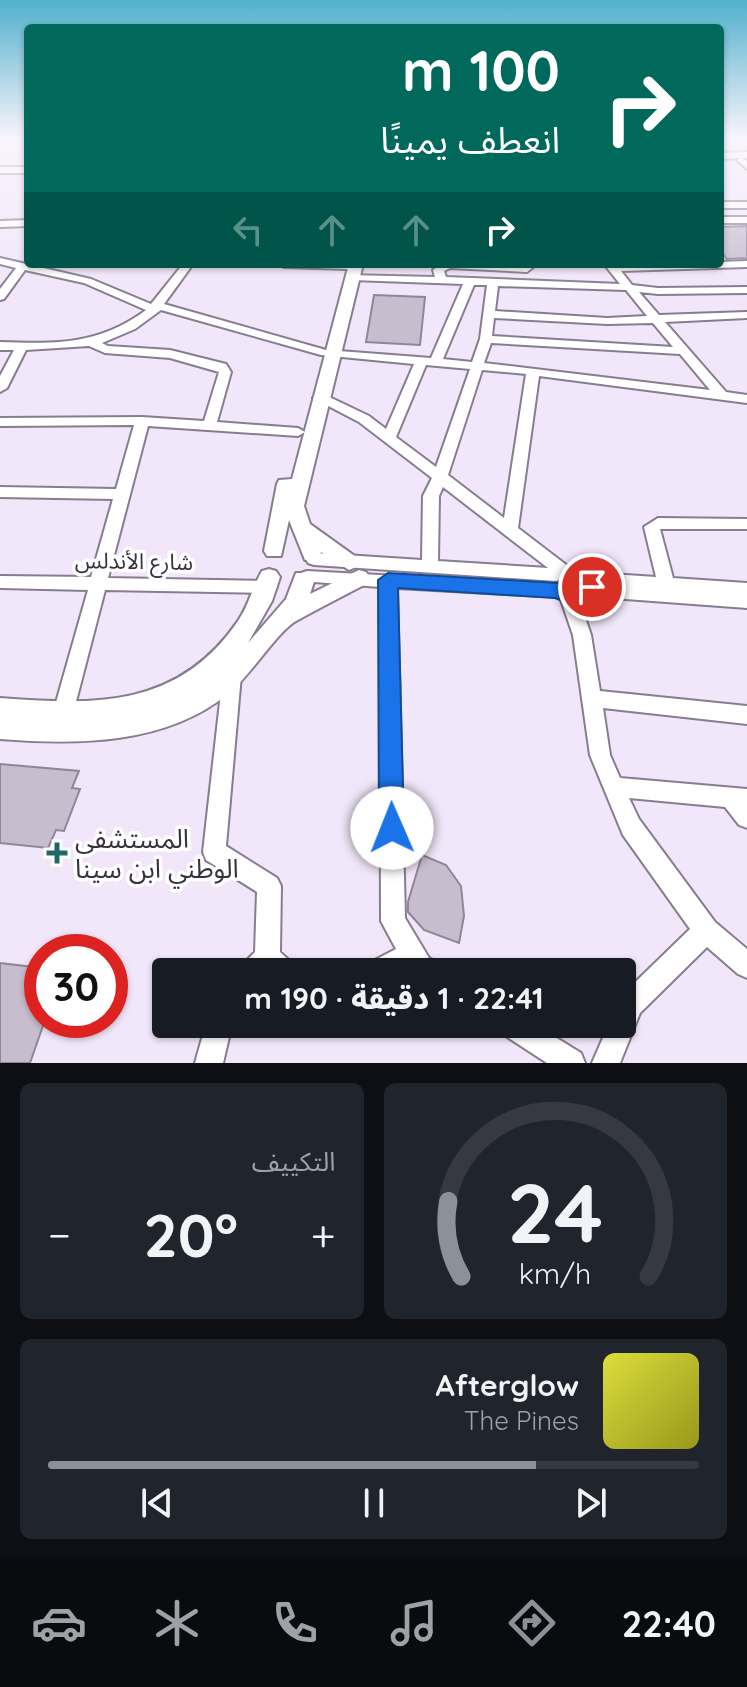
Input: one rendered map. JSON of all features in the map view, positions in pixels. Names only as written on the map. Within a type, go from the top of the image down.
[{"type":"main road","points":[[0,708],[63,713],[118,711],[208,671],[248,626],[269,582],[264,565],[274,551],[298,432],[351,268]]},
{"type":"main road","points":[[0,728],[51,732],[131,728],[203,698],[232,675],[301,598],[309,567],[294,506],[320,398],[326,351]]},
{"type":"main road","points":[[280,622],[354,570],[300,526]]},
{"type":"main road","points":[[274,551],[297,547],[309,567]]},
{"type":"main road","points":[[269,582],[282,583],[309,567]]},
{"type":"street","points":[[724,205],[747,205]]},
{"type":"street","points":[[724,220],[747,220]]},
{"type":"street","points":[[0,224],[24,223]]},
{"type":"street","points":[[0,261],[23,265],[0,297]]},
{"type":"street","points":[[724,264],[747,264]]},
{"type":"street","points":[[731,264],[747,288]]},
{"type":"street","points":[[35,268],[87,281],[157,308],[326,351],[533,371],[747,399]]},
{"type":"street","points":[[0,346],[93,343],[126,332],[171,293],[186,268]]},
{"type":"street","points":[[351,268],[441,280],[658,291],[747,288]]},
{"type":"street","points":[[441,280],[438,270],[442,268]]},
{"type":"street","points":[[499,268],[528,268]]},
{"type":"street","points":[[612,268],[721,395]]},
{"type":"street","points":[[389,437],[470,281]]},
{"type":"street","points":[[430,568],[431,496],[486,339],[493,282]]},
{"type":"street","points":[[491,314],[607,321],[654,316],[747,315]]},
{"type":"street","points":[[486,339],[684,351]]},
{"type":"street","points":[[93,343],[105,349],[170,354],[222,367],[225,372],[209,426]]},
{"type":"street","points":[[0,388],[22,347]]},
{"type":"street","points":[[510,529],[533,371]]},
{"type":"street","points":[[320,398],[364,419],[389,437],[510,529],[572,585],[600,755],[631,827],[706,931],[747,965]]},
{"type":"street","points":[[63,713],[142,421]]},
{"type":"street","points":[[0,422],[142,421],[298,432]]},
{"type":"street","points":[[0,492],[123,494]]},
{"type":"street","points":[[666,584],[652,527],[658,523],[747,524]]},
{"type":"street","points":[[309,567],[354,570],[430,568],[747,601]]},
{"type":"street","points":[[354,570],[388,580],[572,585],[611,580],[747,589]]},
{"type":"street","points":[[388,580],[393,921],[418,958]]},
{"type":"street","name":"شارع الأندلس","points":[[0,582],[269,582]]},
{"type":"street","points":[[232,675],[214,852],[269,886],[268,958]]},
{"type":"street","points":[[591,698],[747,715]]},
{"type":"street","points":[[614,787],[739,798],[747,818]]},
{"type":"street","points":[[606,1063],[631,1004],[706,931]]},
{"type":"street","points":[[209,1063],[215,1038]]},
{"type":"street","points":[[532,1038],[571,1063]]},
{"type":"building","points":[[747,226],[747,258],[727,259],[724,255],[724,227]]},
{"type":"building","points":[[374,295],[425,297],[420,345],[366,342]]},
{"type":"building","points":[[0,764],[79,771],[72,788],[80,789],[64,831],[56,830],[48,848],[0,843]]},
{"type":"building","points":[[422,855],[446,865],[461,886],[464,916],[459,943],[424,930],[408,912]]},
{"type":"building","points":[[0,963],[24,966],[24,1038],[39,1038],[30,1063],[0,1063]]},
{"type":"place","name":"المستشفى الوطني ابن سينا","points":[[57,853]]},
{"type":"route","points":[[392,828],[388,580],[558,591],[573,598],[588,594],[592,587]]}]
